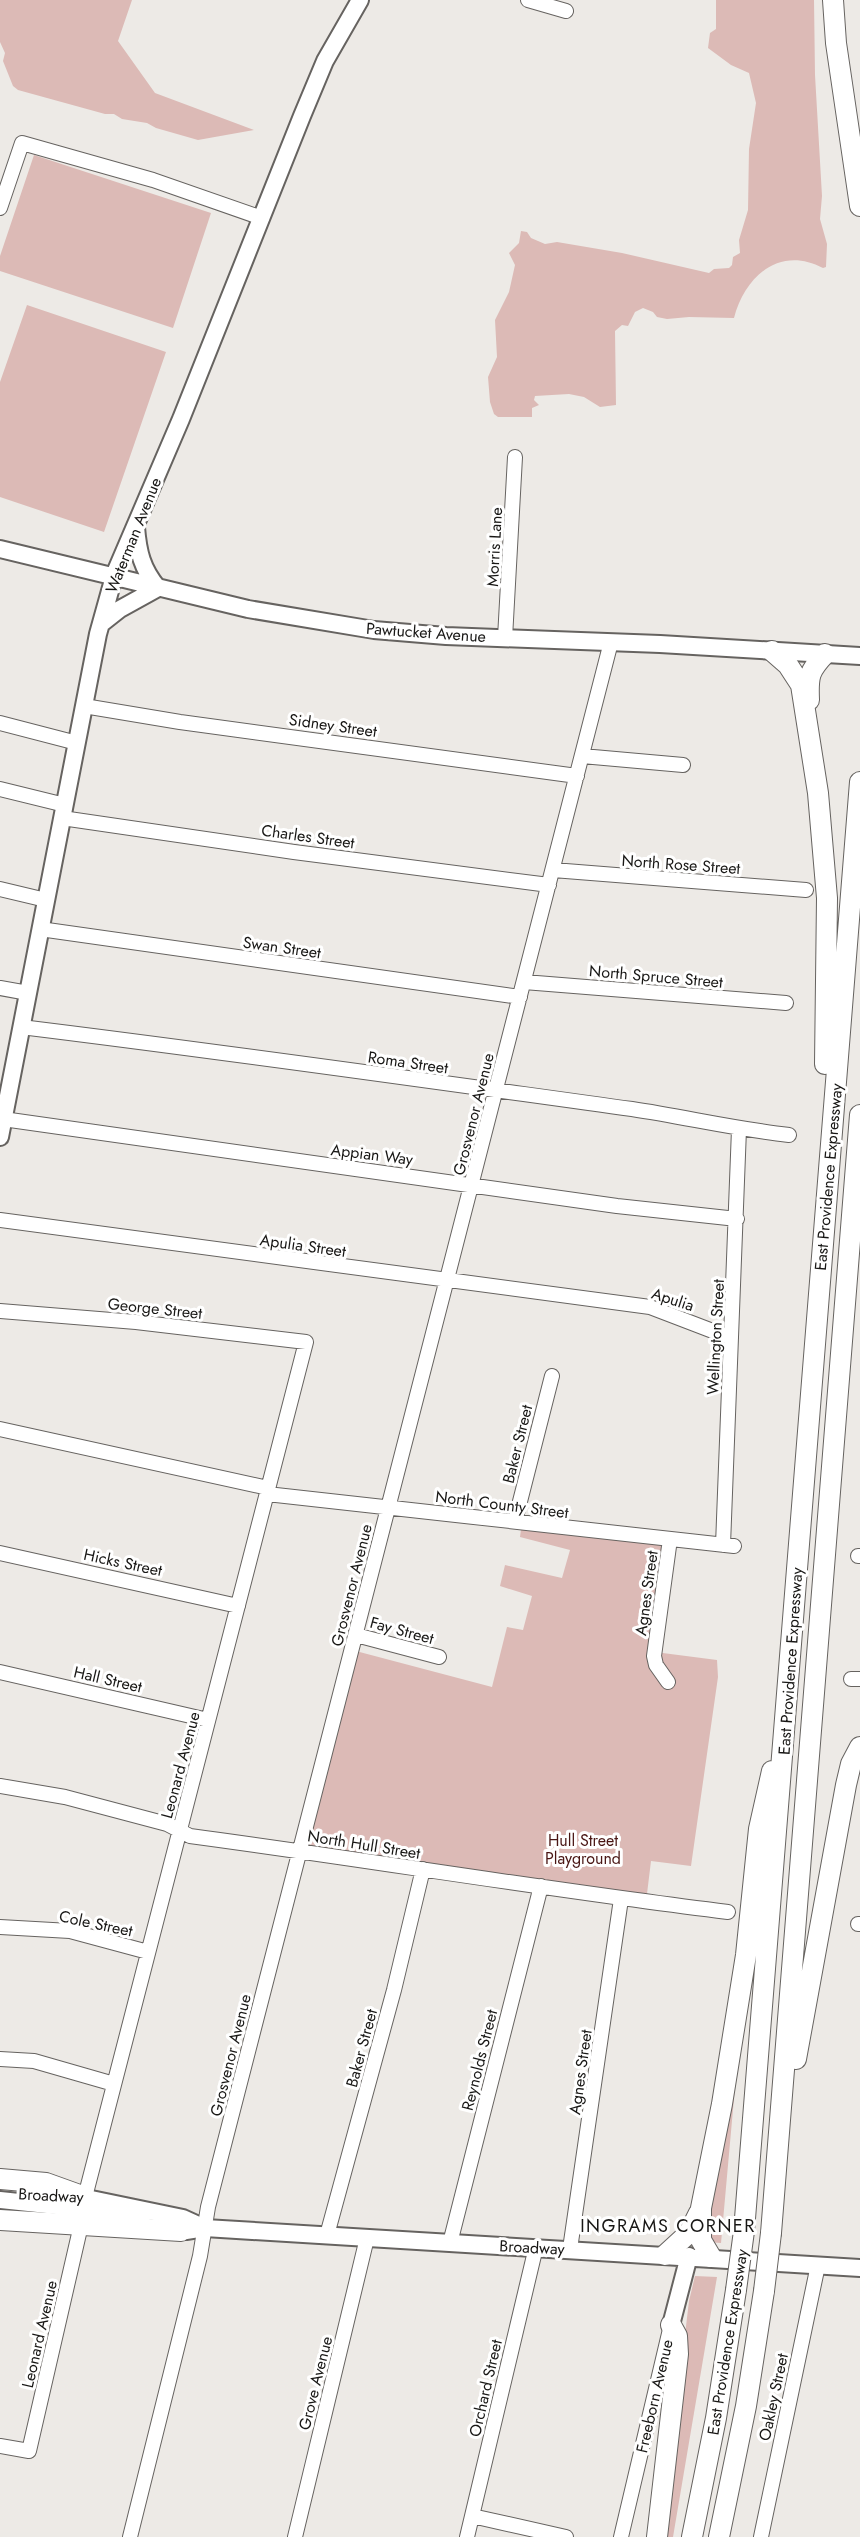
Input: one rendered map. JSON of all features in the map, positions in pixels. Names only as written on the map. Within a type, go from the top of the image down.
[{"type":"highway","points":[[833,0],[835,32],[860,206]]},
{"type":"highway","points":[[772,651],[788,665],[798,679],[802,691],[820,805],[827,898],[823,1244]]},
{"type":"highway","points":[[810,736],[808,677],[813,667],[825,654]]},
{"type":"highway","name":"East Providence Expressway","points":[[692,2537],[714,2428],[744,2230],[860,782]]},
{"type":"highway","name":"East Providence Expressway","points":[[720,2537],[746,2406],[771,2232],[860,1115]]},
{"type":"highway","points":[[711,2258],[701,2240],[701,2208],[721,2112],[746,1954],[759,1829],[788,1695]]},
{"type":"highway","points":[[778,2153],[846,1785],[851,1764],[860,1747]]},
{"type":"highway","points":[[0,2179],[46,2183],[85,2197]]},
{"type":"highway","points":[[665,2255],[689,2233],[701,2208]]},
{"type":"highway","points":[[0,2220],[181,2231]]},
{"type":"highway","points":[[657,2537],[678,2354],[676,2336],[671,2325]]},
{"type":"main road","name":"Waterman Avenue","points":[[0,1137],[6,1078],[21,1027],[100,624],[113,577],[181,419],[325,60],[360,0]]},
{"type":"main road","points":[[100,624],[120,609],[158,588],[147,575],[138,555],[135,525]]},
{"type":"main road","name":"Pawtucket Avenue","points":[[0,549],[248,609],[374,630],[854,656]]},
{"type":"main road","name":"Broadway","points":[[0,2194],[85,2197],[183,2218],[205,2228]]},
{"type":"main road","name":"Broadway","points":[[0,2200],[66,2207],[181,2231],[205,2228],[860,2268]]},
{"type":"main road","name":"Freeborn Avenue","points":[[671,2325],[689,2256]]},
{"type":"street","points":[[528,0],[566,11]]},
{"type":"street","points":[[0,208],[22,143],[153,180],[262,218]]},
{"type":"street","name":"Morris Lane","points":[[505,638],[515,457]]},
{"type":"street","name":"Grosvenor Avenue","points":[[130,2537],[300,1851],[611,642]]},
{"type":"street","name":"Sidney Street","points":[[84,706],[180,722],[577,776]]},
{"type":"street","points":[[0,723],[77,743]]},
{"type":"street","points":[[582,756],[683,765]]},
{"type":"street","name":"Charles Street","points":[[0,789],[64,811],[294,852],[549,885]]},
{"type":"street","name":"North Rose Street","points":[[553,870],[806,890]]},
{"type":"street","points":[[0,890],[46,900]]},
{"type":"street","name":"Swan Street","points":[[40,929],[520,997]]},
{"type":"street","name":"North Spruce Street","points":[[524,982],[786,1003]]},
{"type":"street","points":[[0,988],[28,993]]},
{"type":"street","name":"Roma Street","points":[[21,1027],[216,1051],[636,1110],[739,1129],[789,1135]]},
{"type":"street","name":"Appian Way","points":[[3,1119],[617,1206],[737,1219]]},
{"type":"street","name":"Wellington Street","points":[[728,1546],[731,1338],[739,1129]]},
{"type":"street","name":"Apulia Street","points":[[0,1220],[603,1300]]},
{"type":"street","name":"Apulia","points":[[603,1300],[650,1307],[731,1338]]},
{"type":"street","name":"George Street","points":[[0,1311],[136,1322],[306,1342]]},
{"type":"street","name":"Leonard Avenue","points":[[85,2197],[306,1342]]},
{"type":"street","name":"Baker Street","points":[[515,1521],[552,1376]]},
{"type":"street","name":"North County Street","points":[[0,1429],[267,1491],[728,1546]]},
{"type":"street","name":"Agnes Street","points":[[668,1682],[660,1671],[654,1656],[670,1539]]},
{"type":"street","name":"Hicks Street","points":[[0,1552],[238,1606]]},
{"type":"street","name":"Fay Street","points":[[356,1635],[439,1658]]},
{"type":"street","name":"Hall Street","points":[[0,1672],[208,1720]]},
{"type":"street","name":"North Hull Street","points":[[0,1786],[65,1797],[167,1824],[190,1836],[621,1899],[728,1912]]},
{"type":"street","name":"Baker Street","points":[[327,2235],[394,1990],[423,1869]]},
{"type":"street","name":"Reynolds Street","points":[[450,2242],[541,1886]]},
{"type":"street","name":"Agnes Street","points":[[570,2249],[621,1899]]},
{"type":"street","name":"Cole Street","points":[[0,1927],[70,1930],[148,1952]]},
{"type":"street","points":[[0,2059],[34,2061],[114,2084]]},
{"type":"street","name":"Leonard Avenue","points":[[0,2446],[29,2451],[81,2225]]},
{"type":"street","name":"Grove Avenue","points":[[295,2537],[367,2238]]},
{"type":"street","name":"Orchard Street","points":[[467,2537],[536,2247]]},
{"type":"street","name":"Oakley Street","points":[[761,2537],[818,2265]]},
{"type":"street","name":"Freeborn Avenue","points":[[621,2537],[671,2325]]},
{"type":"street","points":[[472,2516],[566,2537]]},
{"type":"green space","points":[[0,0],[132,0],[118,41],[155,93],[254,130],[198,140],[156,128],[147,123],[122,119],[114,114],[105,114],[18,90],[13,86],[3,61],[5,53],[0,42]]},
{"type":"green space","points":[[716,0],[814,0],[815,75],[822,196],[820,219],[827,244],[826,267],[792,260],[766,269],[746,289],[734,318],[667,319],[657,317],[653,312],[643,308],[635,312],[628,326],[622,325],[615,331],[616,405],[600,407],[584,397],[569,394],[535,396],[534,400],[539,405],[532,408],[532,417],[498,417],[494,414],[490,402],[488,377],[497,357],[495,320],[509,292],[515,265],[509,253],[519,243],[521,231],[527,232],[531,238],[545,244],[557,242],[622,253],[709,273],[714,269],[729,268],[733,257],[740,253],[739,240],[748,210],[749,149],[756,103],[749,73],[731,65],[708,48],[710,33],[716,29]]},
{"type":"green space","points":[[34,155],[211,213],[173,328],[0,271],[0,256]]},
{"type":"green space","points":[[27,305],[166,352],[104,532],[0,497],[0,382]]},
{"type":"green space","name":"Hull Street Playground","points":[[522,1522],[671,1540],[655,1652],[717,1660],[718,1677],[691,1866],[651,1861],[646,1902],[304,1852],[352,1650],[492,1687],[507,1627],[523,1630],[532,1596],[500,1586],[505,1565],[562,1578],[570,1550],[520,1537]]},
{"type":"green space","points":[[736,2076],[721,2243],[707,2242],[705,2237]]},
{"type":"green space","points":[[695,2276],[717,2277],[673,2537],[661,2537],[689,2301]]},
{"type":"district","name":"INGRAMS CORNER","points":[[668,2226]]}]
